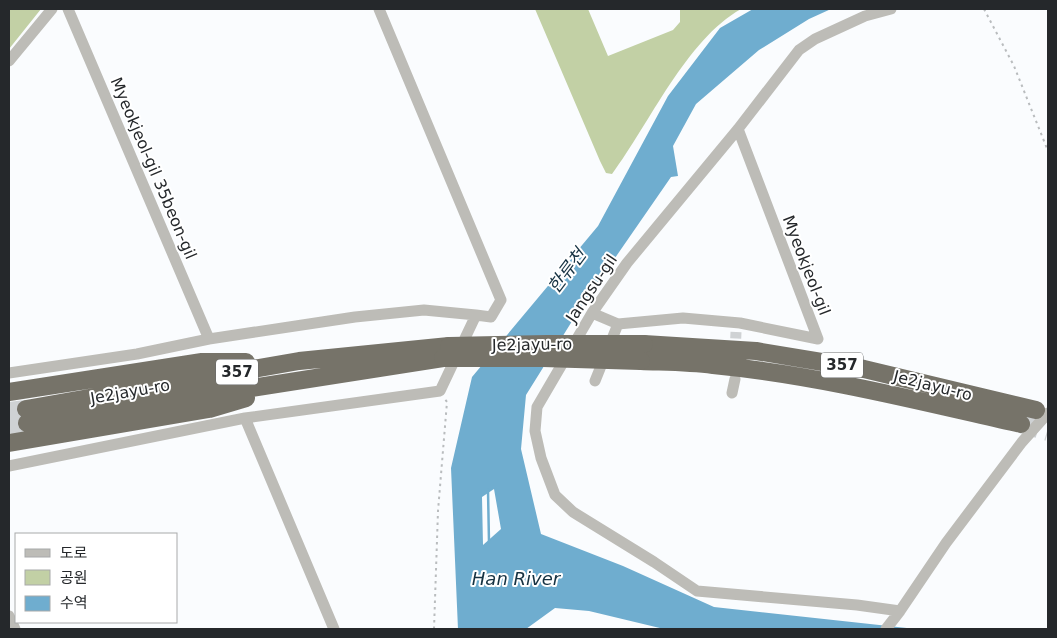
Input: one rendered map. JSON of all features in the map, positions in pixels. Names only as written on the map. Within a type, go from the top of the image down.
[{"type":"highway","name":"Je2jayu-ro","points":[[306,379],[26,416],[299,361],[548,344],[642,352],[756,351],[864,369],[1042,412]]},
{"type":"highway","points":[[9,443],[209,409],[306,379],[446,352]]},
{"type":"highway","name":"Je2jayu-ro","points":[[642,352],[713,365],[792,376],[877,392],[1021,424]]},
{"type":"highway","points":[[9,392],[202,362],[299,361]]},
{"type":"street","points":[[9,61],[52,9]]},
{"type":"street","name":"Myeokjeol-gil 35beon-gil","points":[[68,9],[209,340]]},
{"type":"street","points":[[9,373],[137,354],[209,340],[355,317],[424,310],[491,317],[501,300],[379,9]]},
{"type":"street","name":"Jangsu-gil","points":[[891,9],[865,16],[814,39],[799,50],[738,129],[627,263],[592,313],[536,407],[535,430],[540,458],[555,495],[573,512],[697,591],[858,604],[898,613]]},
{"type":"street","name":"Myeokjeol-gil","points":[[618,324],[683,318],[818,339],[738,129]]},
{"type":"street","points":[[592,313],[618,324],[596,381]]},
{"type":"street","points":[[9,466],[245,418],[440,392],[476,315]]},
{"type":"street","points":[[732,393],[735,379]]},
{"type":"street","points":[[886,629],[1042,412]]},
{"type":"street","points":[[245,418],[334,629]]},
{"type":"street","points":[[9,616],[14,629]]},
{"type":"path","points":[[984,9],[1014,66],[1048,151]]},
{"type":"path","points":[[434,629],[438,511],[447,402],[440,392]]},
{"type":"green space","points":[[9,9],[41,9],[9,49]]},
{"type":"green space","points":[[535,9],[588,9],[608,56],[673,30],[680,22],[680,9],[741,9],[721,23],[686,61],[612,174],[606,173],[600,161]]},
{"type":"water","name":"Han River","points":[[753,9],[831,9],[809,19],[759,50],[696,104],[673,146],[678,176],[671,177],[579,310],[526,395],[521,449],[541,534],[623,566],[714,607],[916,629],[664,629],[589,611],[555,608],[526,629],[458,629],[451,468],[472,377],[598,226],[668,96],[720,28]],"holes":[[[494,489],[501,529],[483,545],[482,497]]]},
{"type":"waterway","name":"한류천","points":[[488,490],[489,542]]},
{"type":"tunnel","points":[[735,355],[736,332]]},
{"type":"tunnel","points":[[9,411],[26,409]]},
{"type":"tunnel","points":[[9,426],[27,423]]},
{"type":"tunnel","points":[[1021,424],[1048,432]]}]
